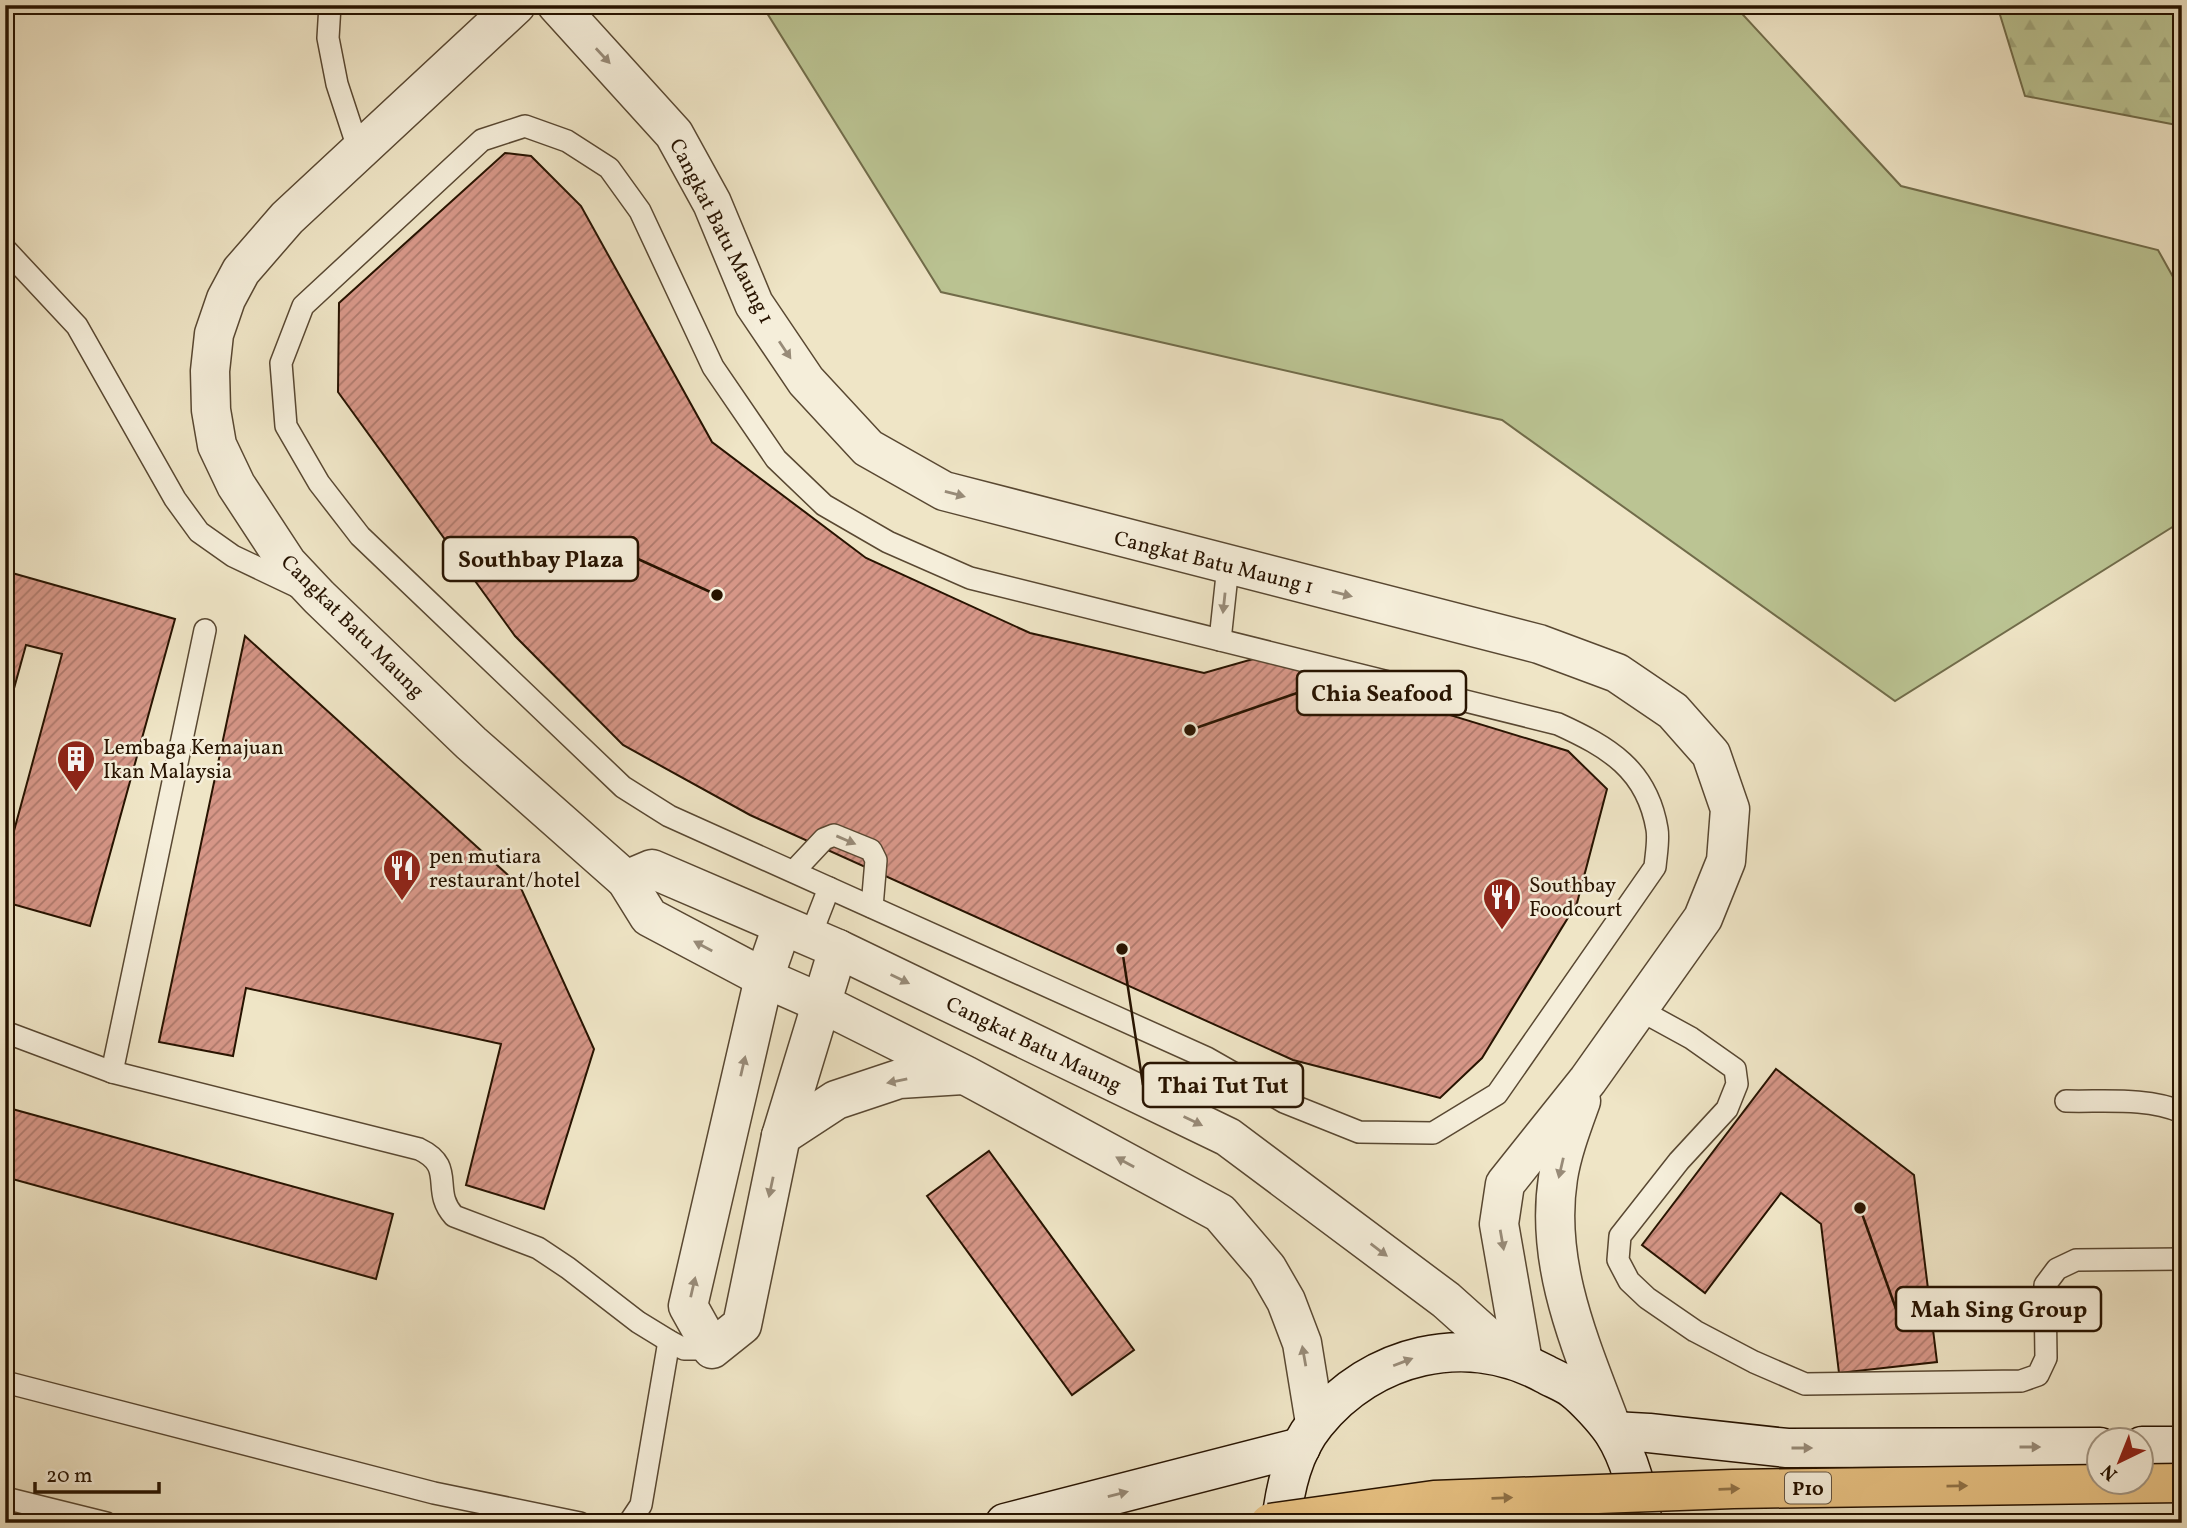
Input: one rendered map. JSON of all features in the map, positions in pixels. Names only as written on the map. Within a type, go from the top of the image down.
[{"type":"highway","name":"P10","points":[[1270,1523],[1434,1500],[1733,1489],[2182,1483]]},
{"type":"street","name":"Cangkat Batu Maung","points":[[516,5],[287,218],[241,271],[226,299],[214,334],[210,371],[211,410],[217,445],[236,485],[287,563],[319,597],[471,743],[626,880],[649,917],[764,978],[821,1003],[965,1075],[1220,1213],[1267,1268],[1286,1301],[1302,1343],[1308,1435]]},
{"type":"street","name":"Cangkat Batu Maung 1","points":[[557,5],[674,134],[712,203],[754,304],[806,381],[868,448],[944,491],[1539,644],[1617,673],[1674,711],[1710,754],[1730,809],[1726,861],[1703,918],[1588,1080],[1505,1184],[1499,1224],[1517,1360]]},
{"type":"street","name":"Cangkat Batu Maung","points":[[626,880],[652,869],[810,937],[1228,1137],[1446,1300],[1517,1360]]},
{"type":"street","points":[[810,937],[821,1003],[781,1136],[742,1325],[712,1349],[688,1306],[764,978],[810,937]]},
{"type":"street","points":[[781,1136],[836,1100],[899,1079],[965,1075]]},
{"type":"street","name":"Cangkat Batu Maung 1","points":[[1588,1080],[1558,1177],[1555,1212],[1558,1259],[1567,1303],[1613,1432]]},
{"type":"street","points":[[1281,1523],[1285,1489],[1308,1435],[1357,1383],[1408,1358],[1466,1351],[1517,1360],[1573,1389],[1613,1432],[1635,1478],[1643,1523]]},
{"type":"street","points":[[1613,1432],[1648,1433],[1787,1448],[2086,1447]]},
{"type":"street","points":[[1005,1523],[1308,1435]]},
{"type":"street","points":[[2156,1446],[2182,1446]]},
{"type":"lane","points":[[330,5],[328,38],[337,84],[359,151]]},
{"type":"lane","points":[[525,126],[567,141],[609,168],[640,211],[713,367],[776,459],[824,505],[888,542],[970,578],[1220,640],[1558,724],[1599,743],[1627,765],[1647,794],[1657,830],[1655,866],[1497,1094],[1433,1133],[1359,1132],[1284,1102],[1207,1058],[669,816],[623,787],[360,536],[318,483],[286,426],[281,363],[303,306],[482,140],[525,126]]},
{"type":"lane","points":[[5,249],[77,326],[175,499],[199,532],[233,556],[319,597]]},
{"type":"lane","points":[[1220,640],[1228,566]]},
{"type":"lane","points":[[112,1072],[205,630]]},
{"type":"lane","points":[[794,871],[824,839],[834,835],[871,850],[876,860],[872,907]]},
{"type":"lane","points":[[810,937],[829,888]]},
{"type":"lane","points":[[1638,1009],[1691,1038],[1735,1069],[1737,1084],[1727,1109],[1679,1161],[1620,1236],[1618,1260],[1629,1281],[1647,1298],[1695,1332],[1754,1362],[1805,1384],[2021,1381],[2038,1375],[2046,1358],[2045,1285],[2057,1269],[2076,1260],[2182,1259]]},
{"type":"lane","points":[[5,1032],[112,1072],[419,1149],[438,1163],[442,1174],[442,1197],[446,1208],[454,1216],[538,1248],[638,1322],[684,1349],[712,1349]]},
{"type":"lane","points":[[2066,1101],[2143,1103],[2168,1106],[2182,1112]]},
{"type":"lane","points":[[629,1523],[641,1506],[669,1341]]},
{"type":"lane","points":[[5,1382],[434,1493],[580,1523]]},
{"type":"lane","points":[[5,1497],[106,1523]]},
{"type":"green space","points":[[762,5],[1734,5],[1901,186],[2158,250],[2182,293],[2182,521],[1895,701],[1502,420],[941,292]]},
{"type":"green space","points":[[1997,5],[2182,5],[2182,126],[2025,96]]},
{"type":"building","points":[[505,153],[531,156],[581,206],[712,442],[866,558],[1030,633],[1204,673],[1260,657],[1568,751],[1607,789],[1577,903],[1482,1058],[1440,1098],[1293,1060],[750,815],[623,745],[515,636],[338,392],[339,303]]},
{"type":"building","name":"Lembaga Kemajuan Ikan Malaysia","points":[[5,571],[175,619],[90,926],[5,902],[5,864],[62,654],[26,645],[5,721]]},
{"type":"building","points":[[245,636],[520,886],[594,1049],[544,1209],[466,1185],[501,1044],[246,988],[233,1056],[159,1042]]},
{"type":"building","points":[[1776,1069],[1914,1175],[1937,1362],[1839,1373],[1821,1224],[1781,1193],[1705,1293],[1642,1245]]},
{"type":"building","points":[[5,1107],[393,1214],[376,1279],[5,1177]]},
{"type":"building","points":[[989,1151],[1134,1350],[1072,1395],[927,1196]]},
{"type":"place","name":"Southbay Plaza","points":[[717,595]]},
{"type":"place","name":"Chia Seafood","points":[[1190,730]]},
{"type":"place","name":"Lembaga Kemajuan Ikan Malaysia","points":[[76,793]]},
{"type":"place","name":"pen mutiara restaurant/hotel","points":[[402,902]]},
{"type":"place","name":"Southbay Foodcourt","points":[[1502,931]]},
{"type":"place","name":"Thai Tut Tut","points":[[1122,949]]},
{"type":"place","name":"Mah Sing Group","points":[[1860,1208]]}]
